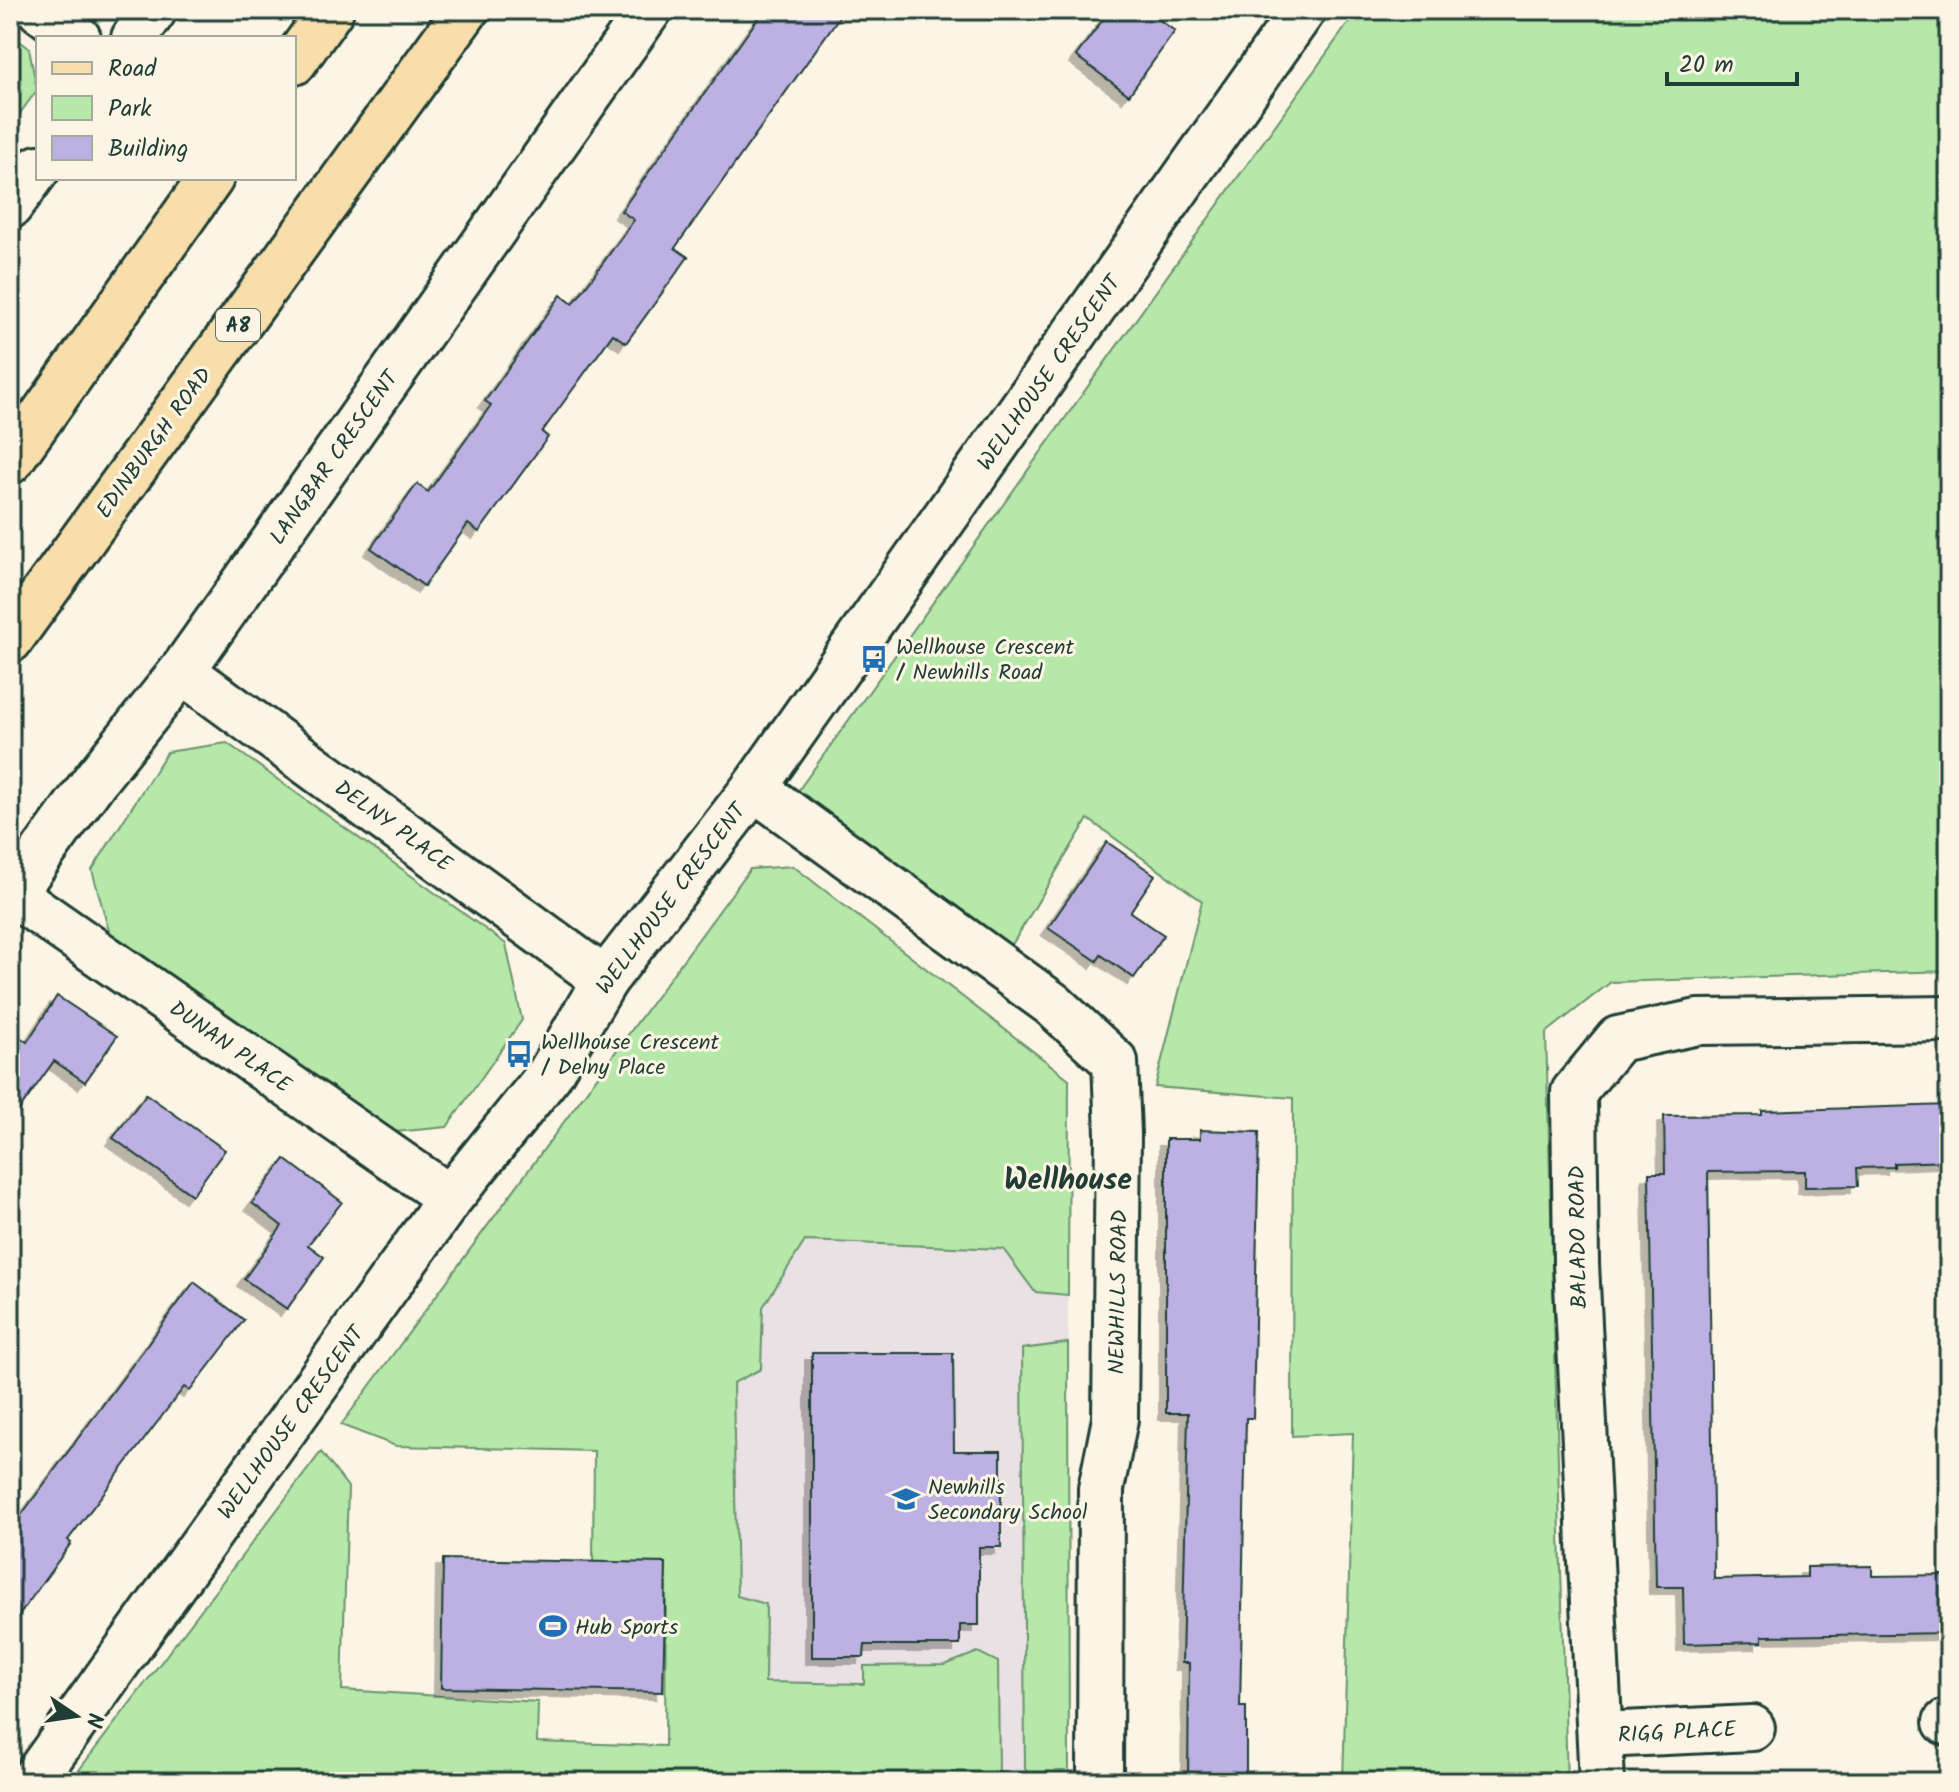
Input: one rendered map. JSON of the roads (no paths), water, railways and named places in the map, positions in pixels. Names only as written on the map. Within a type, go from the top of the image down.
[{"type":"main road","points":[[296,59],[331,10]]},
{"type":"main road","name":"EDINBURGH ROAD","points":[[10,640],[466,10]]},
{"type":"main road","points":[[10,461],[210,180]]},
{"type":"street","points":[[40,10],[75,36]]},
{"type":"street","points":[[135,36],[154,10]]},
{"type":"street","name":"LANGBAR CRESCENT","points":[[11,896],[95,780],[182,671],[649,10]]},
{"type":"street","name":"WELLHOUSE CRESCENT","points":[[32,1782],[450,1198],[549,1075],[605,980],[754,788],[1303,10]]},
{"type":"street","points":[[10,206],[36,171]]},
{"type":"street","name":"DELNY PLACE","points":[[182,671],[605,980]]},
{"type":"street","name":"NEWHILLS ROAD","points":[[754,788],[1052,1004],[1115,1062],[1118,1134],[1116,1403],[1101,1489],[1100,1782]]},
{"type":"street","name":"DUNAN PLACE","points":[[11,896],[450,1198]]},
{"type":"street","name":"BALADO ROAD","points":[[1602,1782],[1576,1264],[1574,1092],[1618,1039],[1698,1022],[1949,1019]]},
{"type":"street","name":"RIGG PLACE","points":[[1601,1735],[1752,1728]]},
{"type":"place","name":"Wellhouse Crescent / Newhills Road","points":[[874,659]]},
{"type":"place","name":"Wellhouse Crescent / Delny Place","points":[[519,1054]]},
{"type":"place","name":"Newhills Secondary School","points":[[906,1499]]},
{"type":"place","name":"Hub Sports","points":[[553,1626]]},
{"type":"district","name":"Wellhouse","points":[[1068,1179]]}]
